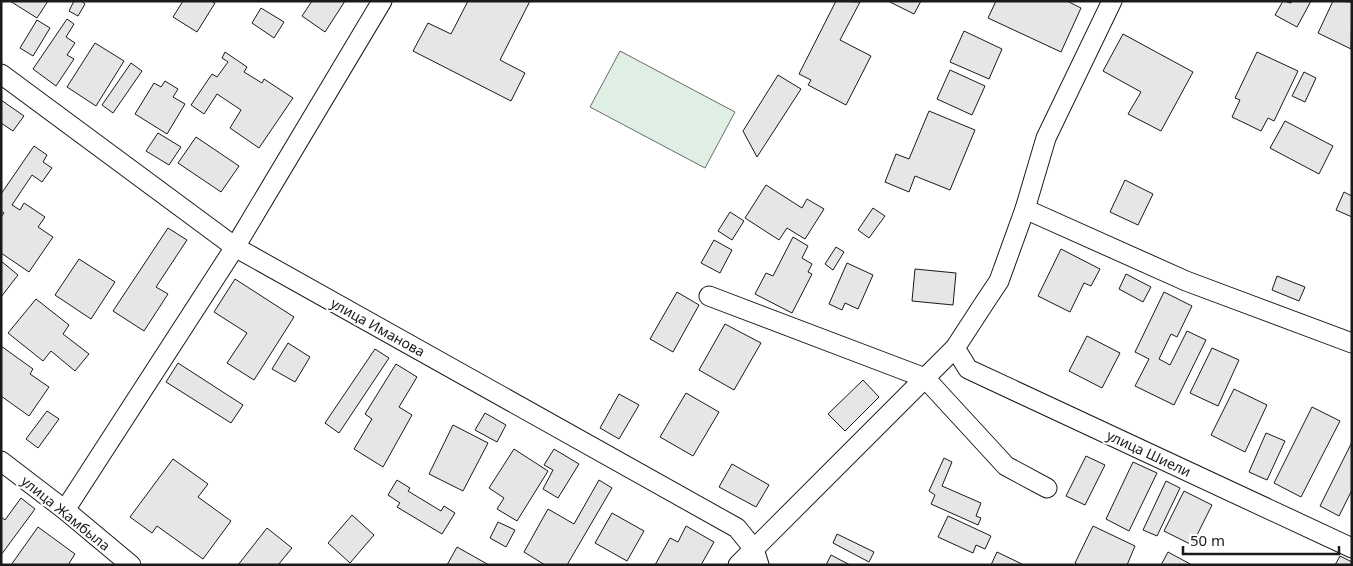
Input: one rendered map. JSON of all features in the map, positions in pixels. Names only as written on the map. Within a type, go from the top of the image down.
[{"type":"street","points":[[65,510],[235,247],[382,1]]},
{"type":"street","points":[[738,565],[756,557],[955,348],[1000,281],[1025,209],[1046,138],[1112,1]]},
{"type":"street","name":"улица Иманова","points":[[1,74],[235,247],[737,528],[756,557]]},
{"type":"street","points":[[1025,209],[1186,281],[1352,343]]},
{"type":"street","points":[[709,296],[925,378],[1006,466],[1048,488]]},
{"type":"street","name":"улица Шиели","points":[[955,348],[968,369],[1352,548]]},
{"type":"street","name":"улица Жамбыла","points":[[1,462],[65,510],[122,562]]},
{"type":"green space","points":[[620,51],[735,112],[705,168],[590,107]]},
{"type":"building","points":[[10,1],[48,1],[37,18]]},
{"type":"building","points":[[74,1],[81,1],[85,4],[78,16],[69,11]]},
{"type":"building","points":[[183,1],[211,1],[215,3],[197,32],[173,17]]},
{"type":"building","points":[[312,1],[345,1],[325,32],[302,16]]},
{"type":"building","points":[[468,1],[530,1],[500,60],[525,73],[511,101],[413,51],[428,23],[451,34]]},
{"type":"building","points":[[836,1],[860,2],[840,40],[871,56],[846,105],[808,85],[811,80],[799,74]]},
{"type":"building","points":[[888,1],[921,1],[914,14]]},
{"type":"building","points":[[996,1],[1067,1],[1081,8],[1061,52],[988,18]]},
{"type":"building","points":[[1283,1],[1291,3],[1292,1],[1311,1],[1297,27],[1275,15]]},
{"type":"building","points":[[1333,1],[1352,2],[1351,49],[1318,33]]},
{"type":"building","points":[[261,8],[284,22],[274,38],[252,23]]},
{"type":"building","points":[[67,19],[74,24],[66,37],[75,43],[67,55],[74,59],[56,86],[33,69]]},
{"type":"building","points":[[37,20],[50,28],[33,56],[20,48]]},
{"type":"building","points":[[964,31],[1002,49],[989,79],[950,62]]},
{"type":"building","points":[[1123,34],[1193,72],[1161,131],[1128,114],[1141,92],[1103,71]]},
{"type":"building","points":[[95,43],[124,61],[96,106],[67,87]]},
{"type":"building","points":[[225,52],[247,67],[244,72],[262,83],[264,79],[293,98],[259,148],[230,128],[241,110],[217,94],[204,114],[191,105],[212,74],[217,77],[228,62],[222,58]]},
{"type":"building","points":[[1257,52],[1298,71],[1274,121],[1268,118],[1261,131],[1232,117],[1240,100],[1235,98]]},
{"type":"building","points":[[131,63],[142,71],[113,113],[102,105]]},
{"type":"building","points":[[950,70],[985,86],[972,115],[937,99]]},
{"type":"building","points":[[1304,72],[1316,78],[1305,102],[1292,96]]},
{"type":"building","points":[[778,75],[801,89],[757,157],[743,131]]},
{"type":"building","points":[[165,81],[178,89],[173,97],[185,104],[167,134],[135,114],[154,83],[161,87]]},
{"type":"building","points":[[1,100],[24,116],[13,131],[1,123]]},
{"type":"building","points":[[929,111],[975,130],[950,190],[915,176],[909,192],[885,182],[896,154],[909,159]]},
{"type":"building","points":[[1285,121],[1333,146],[1319,174],[1270,148]]},
{"type":"building","points":[[158,133],[181,147],[169,165],[146,151]]},
{"type":"building","points":[[196,137],[239,166],[221,192],[178,163]]},
{"type":"building","points":[[34,146],[47,155],[43,162],[52,168],[42,182],[32,175],[12,205],[20,210],[24,203],[45,217],[38,227],[53,237],[29,272],[1,253],[1,217],[4,213],[1,211],[1,194]]},
{"type":"building","points":[[1125,180],[1153,194],[1138,225],[1110,212]]},
{"type":"building","points":[[766,185],[802,208],[807,199],[824,209],[805,239],[787,228],[779,240],[745,218]]},
{"type":"building","points":[[1344,192],[1352,196],[1352,217],[1336,210]]},
{"type":"building","points":[[873,208],[885,216],[869,238],[858,230]]},
{"type":"building","points":[[730,212],[744,221],[732,240],[718,231]]},
{"type":"building","points":[[168,228],[187,240],[156,287],[168,294],[144,331],[113,311]]},
{"type":"building","points":[[793,237],[808,246],[802,258],[812,264],[808,272],[812,274],[792,313],[755,294],[766,273],[773,276]]},
{"type":"building","points":[[714,240],[732,250],[720,273],[701,263]]},
{"type":"building","points":[[836,247],[844,252],[833,270],[825,264]]},
{"type":"building","points":[[1061,249],[1100,269],[1091,286],[1084,283],[1070,312],[1038,296]]},
{"type":"building","points":[[79,259],[115,282],[91,319],[55,295]]},
{"type":"building","points":[[1,261],[18,275],[1,297]]},
{"type":"building","points":[[847,263],[873,275],[858,309],[845,303],[842,310],[829,304]]},
{"type":"building","points":[[915,269],[956,273],[953,305],[912,301]]},
{"type":"building","points":[[1126,274],[1151,287],[1143,302],[1119,289]]},
{"type":"building","points":[[1277,276],[1305,287],[1299,301],[1272,290]]},
{"type":"building","points":[[235,279],[294,317],[254,380],[227,363],[247,333],[214,312]]},
{"type":"building","points":[[677,292],[699,305],[673,352],[650,339]]},
{"type":"building","points":[[1164,292],[1192,306],[1177,337],[1171,334],[1159,359],[1170,365],[1187,331],[1206,340],[1174,405],[1135,386],[1149,359],[1135,352]]},
{"type":"building","points":[[36,299],[69,325],[63,334],[89,354],[75,371],[51,351],[43,361],[8,333]]},
{"type":"building","points":[[725,324],[761,343],[734,390],[699,370]]},
{"type":"building","points":[[1087,336],[1120,353],[1102,388],[1069,371]]},
{"type":"building","points":[[288,343],[310,357],[295,382],[272,369]]},
{"type":"building","points":[[1,346],[33,369],[30,374],[49,387],[29,416],[1,396]]},
{"type":"building","points":[[1212,348],[1239,360],[1218,406],[1190,393]]},
{"type":"building","points":[[375,349],[389,358],[339,433],[325,423]]},
{"type":"building","points":[[178,363],[243,405],[231,423],[166,382]]},
{"type":"building","points":[[396,364],[417,377],[399,407],[412,415],[383,467],[354,449],[372,419],[365,414]]},
{"type":"building","points":[[863,380],[879,397],[845,431],[828,414]]},
{"type":"building","points":[[1234,389],[1267,405],[1245,452],[1211,435]]},
{"type":"building","points":[[686,393],[719,412],[693,456],[660,437]]},
{"type":"building","points":[[619,394],[639,405],[619,439],[600,428]]},
{"type":"building","points":[[1312,407],[1340,421],[1301,497],[1274,483]]},
{"type":"building","points":[[47,411],[59,419],[38,448],[26,439]]},
{"type":"building","points":[[485,413],[506,425],[497,442],[475,430]]},
{"type":"building","points":[[453,425],[488,443],[463,491],[429,474]]},
{"type":"building","points":[[1266,433],[1285,441],[1267,480],[1249,472]]},
{"type":"building","points":[[1352,442],[1352,490],[1339,516],[1320,506]]},
{"type":"building","points":[[514,449],[548,471],[517,521],[497,509],[504,498],[489,488]]},
{"type":"building","points":[[554,449],[579,464],[558,498],[543,489],[553,470],[544,465]]},
{"type":"building","points":[[1086,456],[1105,465],[1085,505],[1066,496]]},
{"type":"building","points":[[944,458],[952,462],[942,486],[981,503],[976,516],[981,518],[978,525],[931,504],[935,495],[929,491]]},
{"type":"building","points":[[173,459],[208,484],[198,497],[231,521],[203,559],[157,526],[152,533],[130,517]]},
{"type":"building","points":[[1133,462],[1157,473],[1129,531],[1106,519]]},
{"type":"building","points":[[732,464],[769,485],[756,507],[719,487]]},
{"type":"building","points":[[397,480],[410,488],[408,491],[441,511],[444,506],[455,513],[442,534],[397,507],[400,503],[388,495]]},
{"type":"building","points":[[599,480],[612,488],[567,565],[545,565],[524,552],[548,509],[574,524]]},
{"type":"building","points":[[1166,481],[1180,488],[1157,536],[1143,530]]},
{"type":"building","points":[[1184,491],[1212,505],[1192,545],[1164,531]]},
{"type":"building","points":[[21,498],[35,509],[1,555],[1,517],[5,520]]},
{"type":"building","points":[[612,513],[644,531],[627,561],[595,543]]},
{"type":"building","points":[[352,515],[374,535],[350,563],[328,543]]},
{"type":"building","points":[[948,516],[991,536],[985,549],[976,545],[973,553],[938,537]]},
{"type":"building","points":[[498,522],[515,530],[506,547],[490,538]]},
{"type":"building","points":[[686,526],[714,542],[701,565],[655,565],[670,538],[678,542]]},
{"type":"building","points":[[1093,526],[1135,546],[1127,565],[1078,565],[1075,563]]},
{"type":"building","points":[[38,527],[75,554],[68,565],[11,565]]},
{"type":"building","points":[[267,528],[292,548],[278,565],[238,565]]},
{"type":"building","points":[[837,534],[874,552],[869,562],[833,543]]},
{"type":"building","points":[[457,547],[489,565],[447,565]]},
{"type":"building","points":[[997,552],[1024,565],[991,565]]},
{"type":"building","points":[[1168,552],[1192,565],[1161,565]]},
{"type":"building","points":[[831,555],[850,565],[826,565]]},
{"type":"building","points":[[1340,556],[1352,562],[1352,565],[1335,565]]}]
